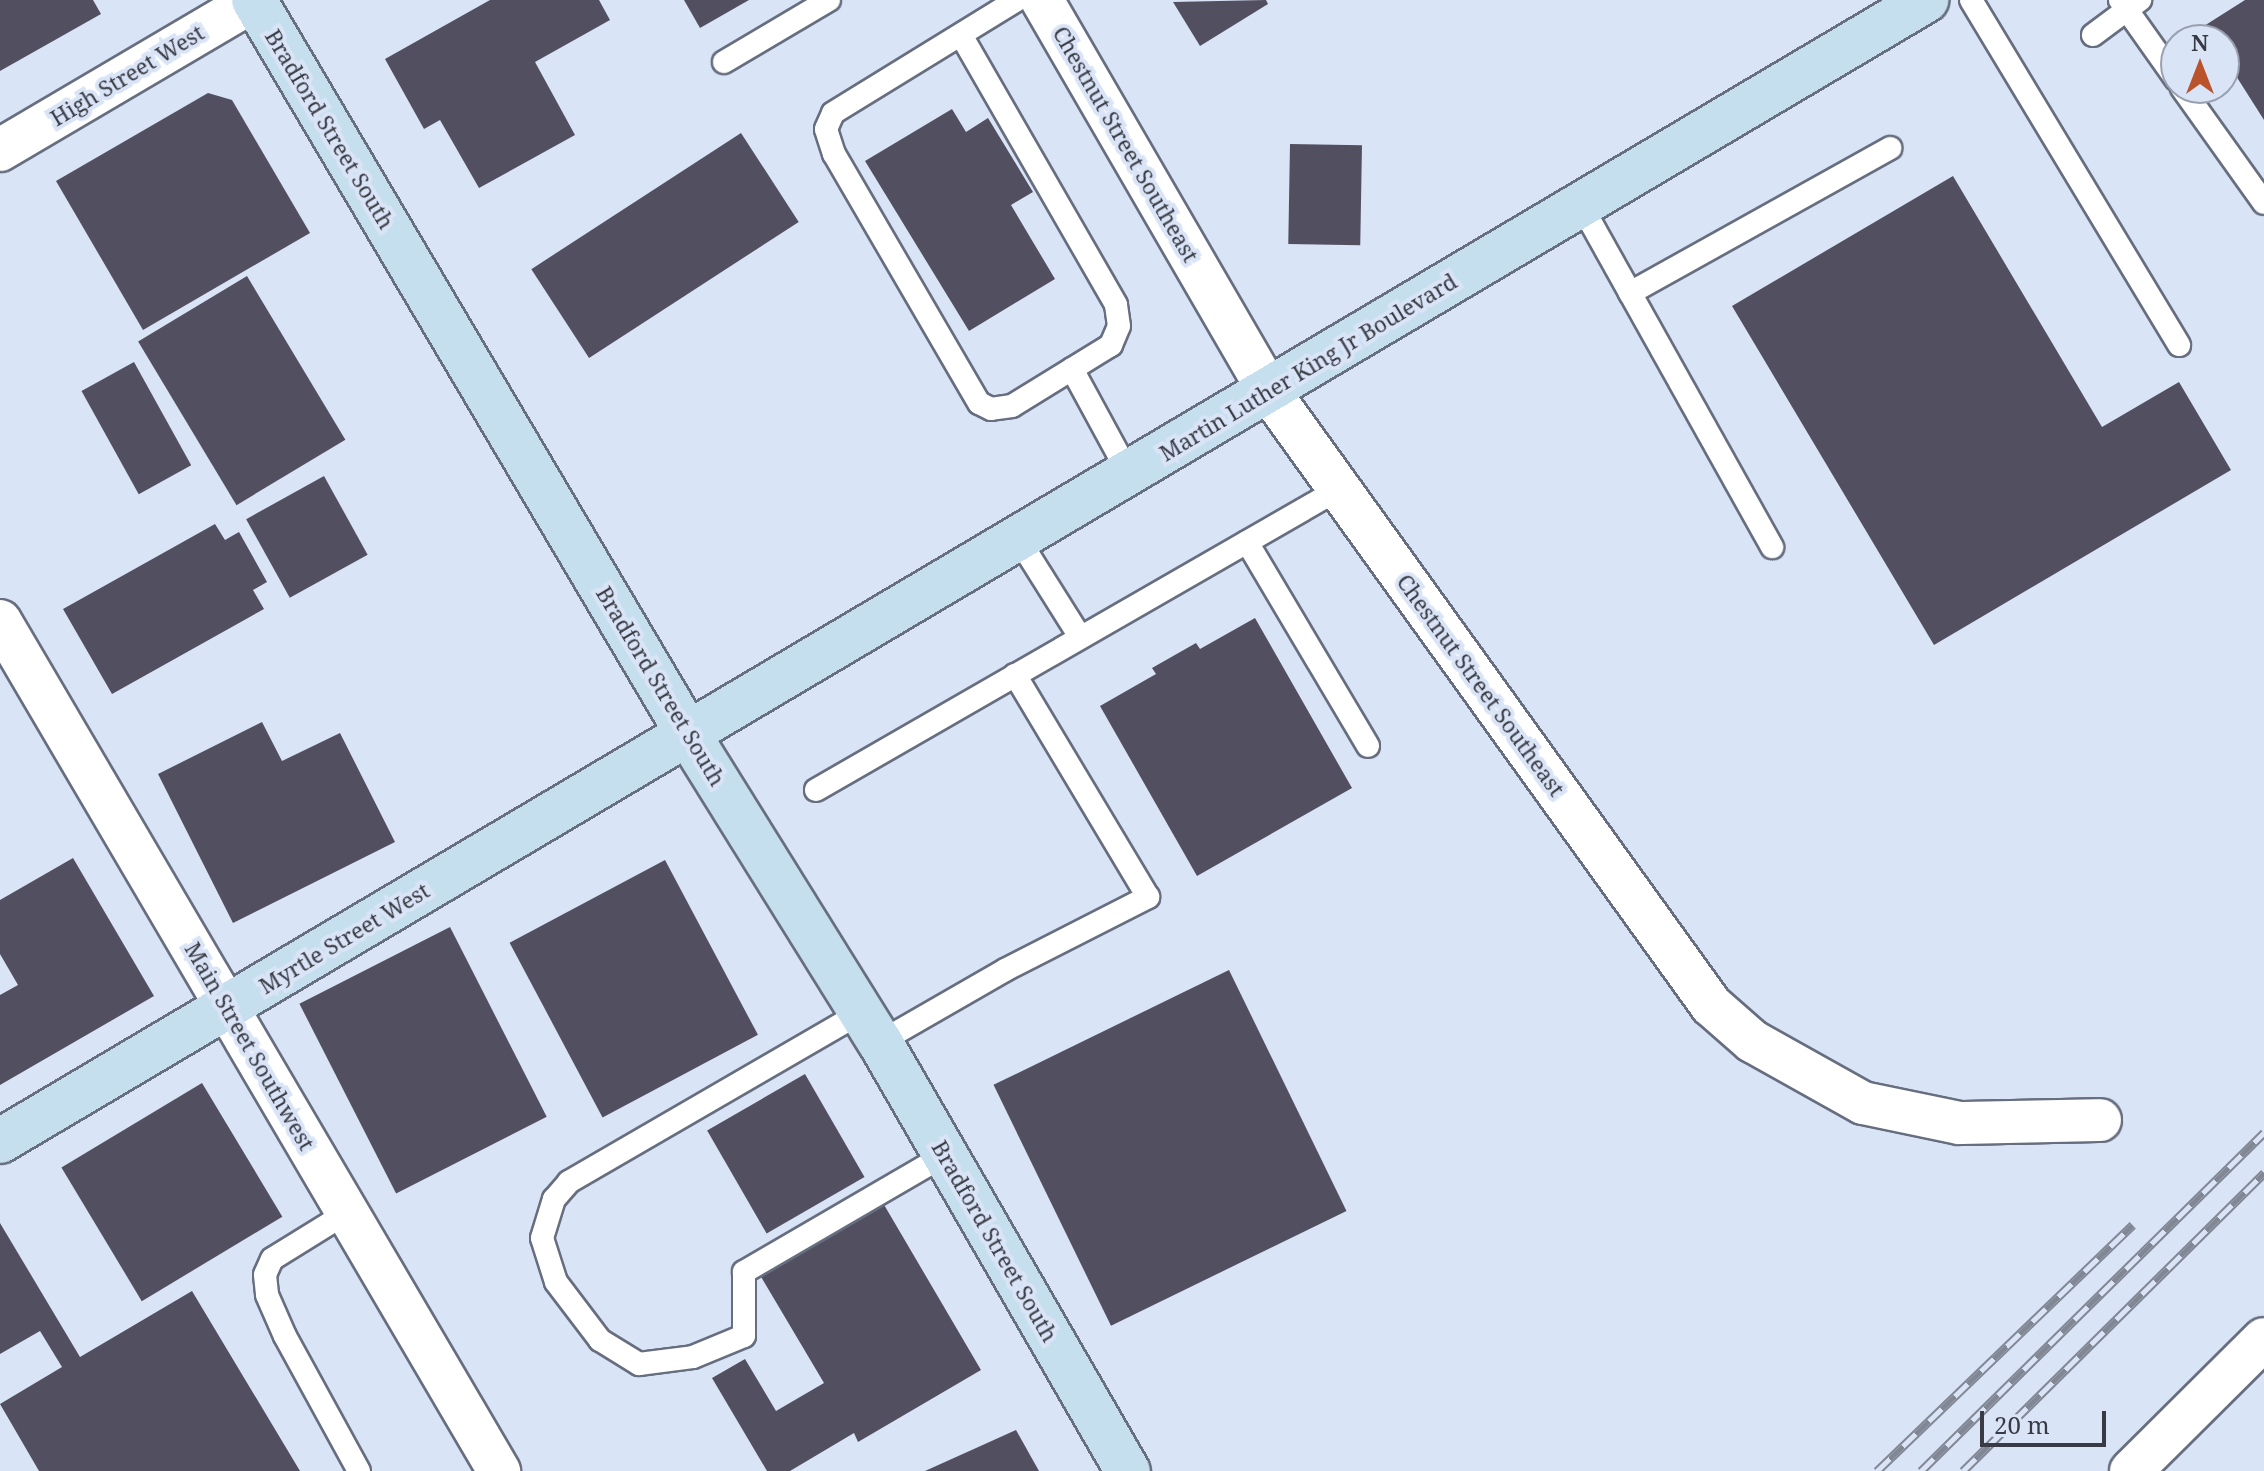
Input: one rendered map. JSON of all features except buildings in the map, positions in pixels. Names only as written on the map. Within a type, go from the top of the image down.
[{"type":"main road","name":"Bradford Street South","points":[[255,0],[688,734],[871,1027],[1128,1471]]},
{"type":"main road","name":"Martin Luther King Jr Boulevard","points":[[688,734],[1926,0]]},
{"type":"main road","name":"Myrtle Street West","points":[[0,1141],[688,734]]},
{"type":"street","name":"High Street West","points":[[0,150],[255,0]]},
{"type":"street","name":"Chestnut Street Southeast","points":[[1042,0],[1268,390],[1711,1005],[1745,1036],[1863,1103],[1960,1123],[2100,1120]]},
{"type":"street","name":"Main Street Southwest","points":[[0,621],[499,1471]]},
{"type":"street","points":[[2131,1471],[2264,1339]]},
{"type":"lane","points":[[724,62],[829,0]]},
{"type":"lane","points":[[961,35],[1116,305],[1119,326],[1111,345],[1012,406],[991,409],[979,403],[834,154],[826,129],[833,113],[1017,0]]},
{"type":"lane","points":[[1971,0],[2179,345]]},
{"type":"lane","points":[[2093,35],[2129,3],[2160,53]]},
{"type":"lane","points":[[2193,104],[2264,203]]},
{"type":"lane","points":[[1630,293],[1890,148]]},
{"type":"lane","points":[[1581,205],[1772,547]]},
{"type":"lane","points":[[1072,369],[1129,474]]},
{"type":"lane","points":[[816,790],[1339,489]]},
{"type":"lane","points":[[1019,540],[1080,637]]},
{"type":"lane","points":[[1247,542],[1368,746]]},
{"type":"lane","points":[[945,1155],[744,1272],[744,1336],[693,1357],[639,1364],[600,1340],[556,1282],[542,1238],[554,1199],[569,1182],[871,1027],[1005,970],[1148,897],[1015,675]]},
{"type":"lane","points":[[348,1212],[272,1259],[265,1275],[285,1336],[359,1471]]},
{"type":"railway","points":[[1921,1471],[2264,1133]]},
{"type":"railway","points":[[1963,1471],[2264,1173]]},
{"type":"railway","points":[[1877,1471],[2133,1225]]}]
